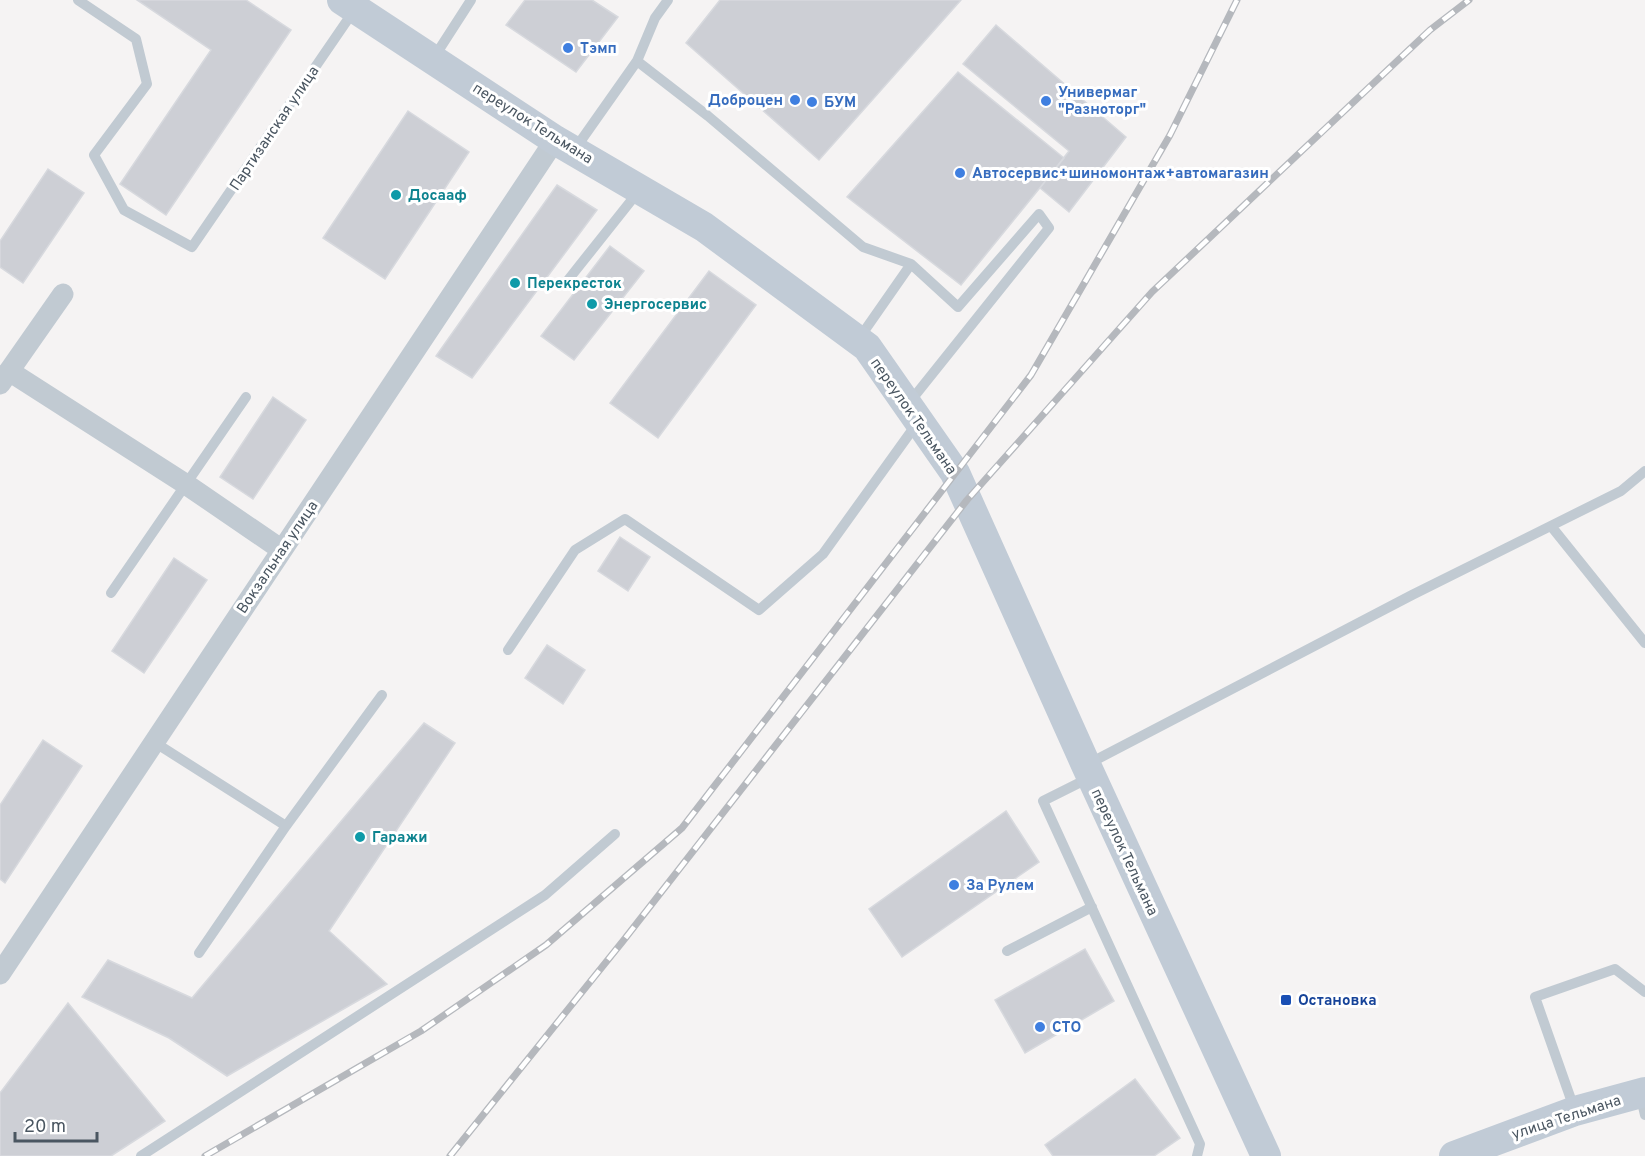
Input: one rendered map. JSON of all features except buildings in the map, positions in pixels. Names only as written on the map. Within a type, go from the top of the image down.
[{"type":"street","name":"переулок Тельмана","points":[[349,4],[564,145],[704,227],[867,347],[912,414],[956,473],[1088,771],[1266,1156]]},
{"type":"street","name":"Вокзальная улица","points":[[0,974],[282,550],[564,145]]},
{"type":"street","points":[[63,294],[3,373],[187,485],[282,550]]},
{"type":"street","name":"улица Тельмана","points":[[1454,1156],[1575,1111],[1643,1100]]},
{"type":"lane","name":"Партизанская улица","points":[[78,0],[136,39],[147,84],[94,155],[124,210],[192,247],[349,4]]},
{"type":"lane","points":[[432,59],[471,0]]},
{"type":"lane","points":[[564,145],[637,61],[654,18],[668,0]]},
{"type":"lane","points":[[508,650],[575,550],[625,519],[759,610],[823,554],[912,414],[1049,228],[1039,214],[958,307],[911,264],[863,247],[708,116],[637,61]]},
{"type":"lane","points":[[568,280],[640,189]]},
{"type":"lane","points":[[857,340],[911,264]]},
{"type":"lane","points":[[111,593],[246,397]]},
{"type":"lane","points":[[1197,1156],[1200,1144],[1043,801],[1088,771],[1401,600],[1621,490],[1645,471]]},
{"type":"lane","points":[[1551,526],[1645,643]]},
{"type":"lane","points":[[200,953],[286,826],[382,695]]},
{"type":"lane","points":[[154,742],[286,826]]},
{"type":"lane","points":[[141,1156],[545,895],[615,834]]},
{"type":"lane","points":[[1006,951],[1092,907]]},
{"type":"lane","points":[[1575,1111],[1535,997],[1615,969],[1645,992]]},
{"type":"railway","points":[[205,1156],[421,1031],[546,945],[682,828],[1031,375],[1170,135],[1237,0]]},
{"type":"railway","points":[[450,1156],[623,941],[967,500],[1152,292],[1430,30],[1469,0]]},
{"type":"place","name":"Тэмп","points":[[568,48]]},
{"type":"place","name":"Доброцен","points":[[795,100]]},
{"type":"place","name":"Универмаг \"Разноторг\"","points":[[1046,101]]},
{"type":"place","name":"БУМ","points":[[812,102]]},
{"type":"place","name":"Автосервис+шиномонтаж+автомагазин","points":[[960,173]]},
{"type":"place","name":"Досааф","points":[[396,195]]},
{"type":"place","name":"Перекресток","points":[[515,283]]},
{"type":"place","name":"Энергосервис","points":[[592,304]]},
{"type":"place","name":"Гаражи","points":[[360,837]]},
{"type":"place","name":"За Рулем","points":[[954,885]]},
{"type":"place","name":"Остановка","points":[[1286,1000]]},
{"type":"place","name":"СТО","points":[[1040,1027]]}]
